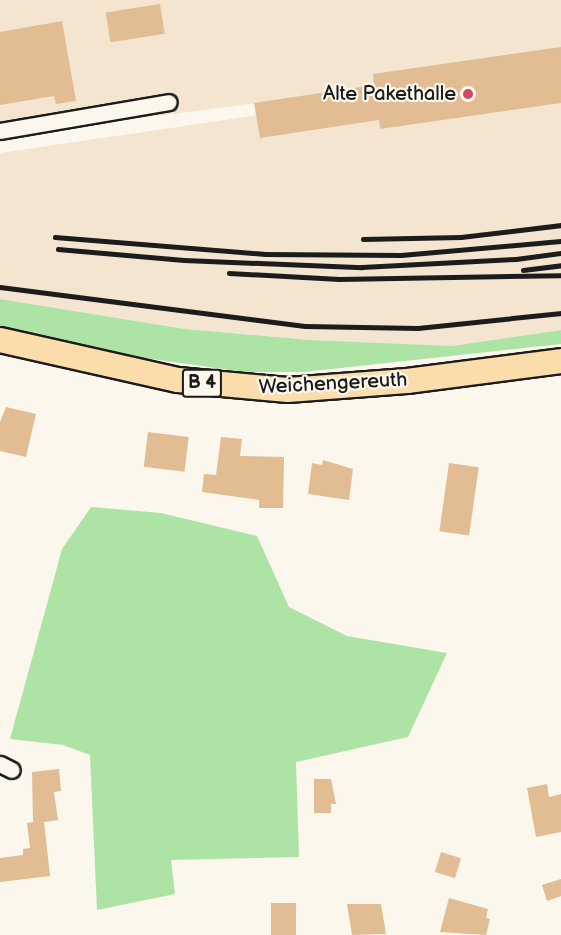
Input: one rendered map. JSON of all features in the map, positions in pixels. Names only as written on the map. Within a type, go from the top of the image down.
[{"type":"main road","name":"Weichengereuth","points":[[0,340],[178,380],[288,390],[407,381],[561,362]]},
{"type":"street","points":[[0,131],[170,102]]},
{"type":"shaded area","points":[[0,0],[561,0],[561,64],[0,136]]},
{"type":"shaded area","points":[[561,71],[561,330],[452,346],[311,340],[185,329],[0,299],[0,153]]},
{"type":"green space","points":[[0,299],[185,329],[311,340],[452,346],[561,330],[561,344],[304,372],[244,372],[145,358],[0,326]]},
{"type":"green space","points":[[91,507],[161,513],[257,536],[289,607],[347,636],[447,653],[408,737],[296,762],[299,857],[171,860],[175,894],[97,910],[90,755],[63,745],[10,739],[62,549]]},
{"type":"building","points":[[160,4],[165,34],[110,42],[106,13]]},
{"type":"building","points":[[62,21],[76,101],[56,104],[54,96],[0,105],[0,32]]},
{"type":"building","name":"Alte Pakethalle","points":[[561,47],[561,103],[380,129],[379,120],[260,138],[254,103],[374,85],[373,74]]},
{"type":"building","points":[[6,407],[36,414],[26,457],[0,451],[0,422]]},
{"type":"building","points":[[148,432],[189,437],[184,472],[144,467]]},
{"type":"building","points":[[221,437],[242,439],[240,456],[284,457],[283,508],[259,508],[259,500],[202,492],[204,474],[216,475]]},
{"type":"building","points":[[323,460],[353,469],[349,500],[308,494],[312,463],[322,465]]},
{"type":"building","points":[[449,463],[479,467],[469,536],[439,531]]},
{"type":"building","points":[[59,769],[61,791],[54,792],[58,820],[44,822],[50,876],[0,882],[0,858],[23,855],[23,849],[30,848],[27,823],[33,822],[32,772]]},
{"type":"building","points":[[314,779],[331,779],[336,804],[331,804],[331,813],[314,813]]},
{"type":"building","points":[[547,784],[549,797],[561,794],[561,832],[536,837],[527,788]]},
{"type":"building","points":[[441,852],[461,858],[455,878],[435,872]]},
{"type":"building","points":[[561,879],[561,896],[547,901],[542,885]]},
{"type":"building","points":[[449,898],[488,909],[486,918],[490,919],[486,935],[440,932]]},
{"type":"building","points":[[271,903],[296,903],[296,935],[271,935]]},
{"type":"building","points":[[347,904],[381,904],[386,934],[352,935]]},
{"type":"railway","points":[[363,239],[461,237],[561,225]]},
{"type":"railway","points":[[55,237],[265,254],[401,255],[561,241]]},
{"type":"railway","points":[[58,249],[184,260],[362,267],[516,259],[561,253]]},
{"type":"railway","points":[[523,270],[561,265]]},
{"type":"railway","points":[[229,273],[339,279],[561,275]]},
{"type":"railway","points":[[0,287],[305,326],[418,328],[561,313]]},
{"type":"place","name":"Alte Pakethalle","points":[[468,94]]}]
